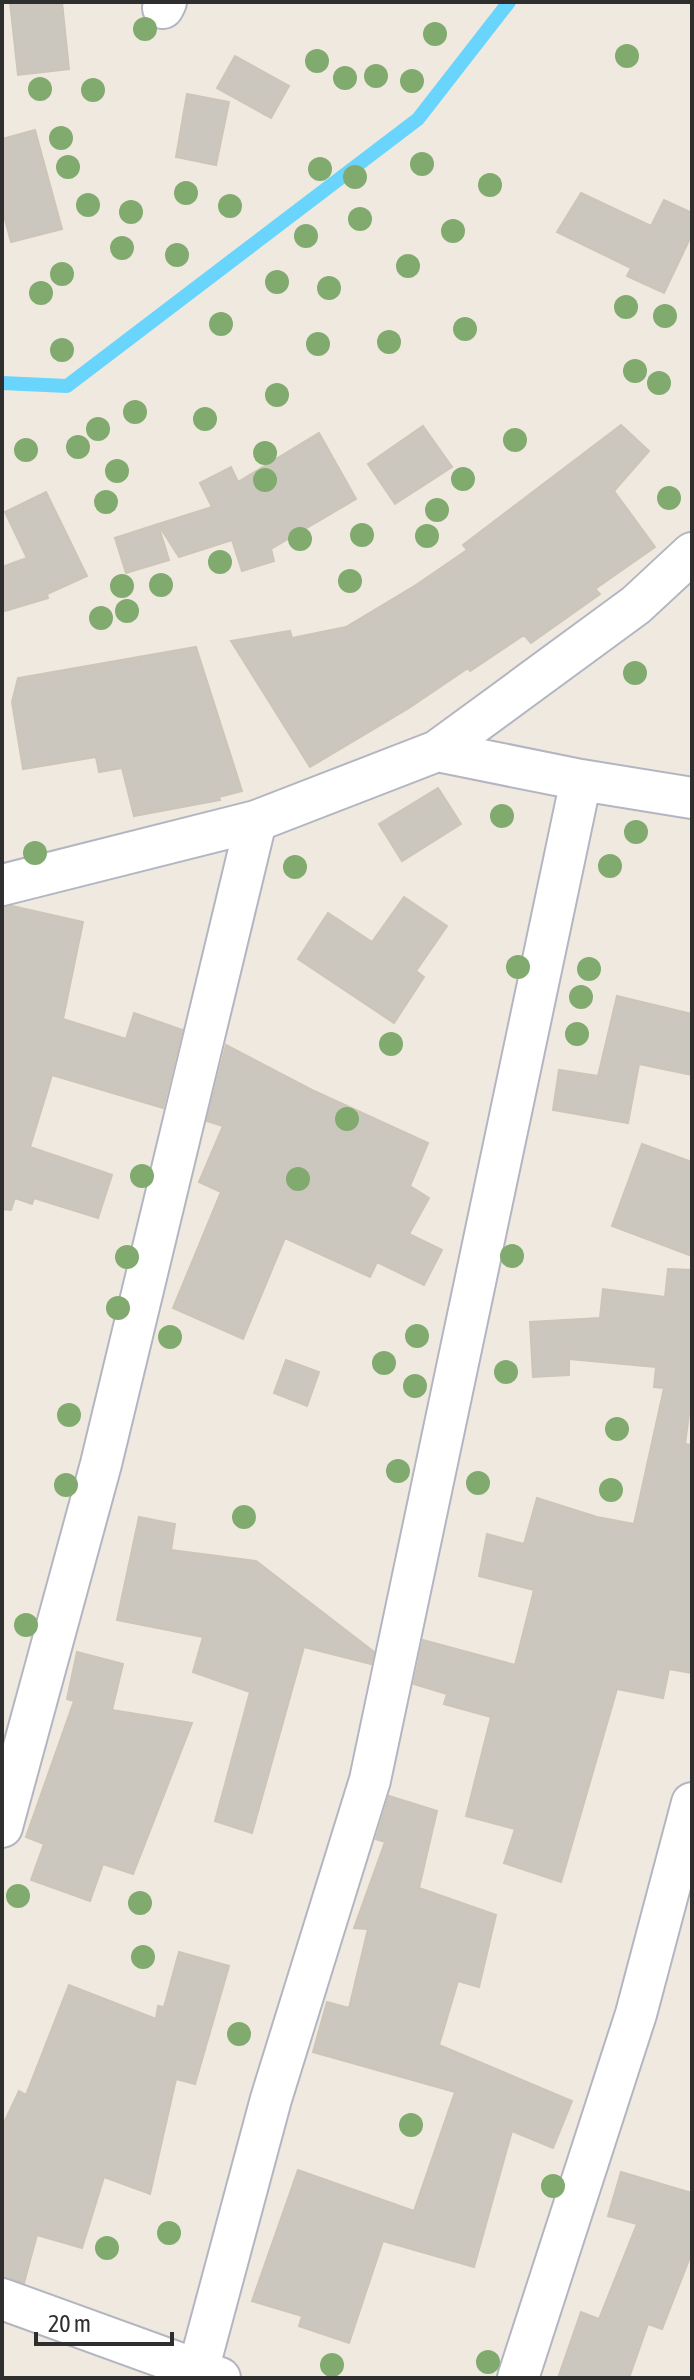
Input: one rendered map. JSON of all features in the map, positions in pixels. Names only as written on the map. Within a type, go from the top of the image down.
[{"type":"street","points":[[2,885],[256,821],[437,751],[636,605],[692,553]]},
{"type":"street","points":[[437,751],[581,780],[692,798]]},
{"type":"street","points":[[2,2299],[205,2375],[271,2099],[370,1780],[581,780]]},
{"type":"street","points":[[2,1827],[101,1464],[256,821]]},
{"type":"street","points":[[518,2378],[636,2014],[692,1803]]},
{"type":"building","points":[[10,2],[62,2],[69,69],[18,75]]},
{"type":"building","points":[[235,56],[289,86],[271,118],[217,88]]},
{"type":"building","points":[[187,94],[229,102],[216,165],[176,157]]},
{"type":"building","points":[[35,130],[62,229],[11,242],[2,208],[2,139]]},
{"type":"building","points":[[581,193],[651,226],[664,200],[692,213],[692,234],[664,293],[627,276],[631,268],[557,232]]},
{"type":"building","points":[[621,425],[649,451],[614,491],[655,547],[595,589],[600,594],[531,643],[524,635],[310,767],[231,641],[290,631],[292,638],[346,627],[467,550],[463,545]]},
{"type":"building","points":[[423,426],[452,467],[395,504],[368,464]]},
{"type":"building","points":[[319,433],[356,499],[271,549],[274,561],[242,571],[232,540],[179,557],[158,524],[212,507],[200,483],[231,467],[238,482]]},
{"type":"building","points":[[46,492],[87,576],[47,594],[48,598],[2,612],[2,567],[27,558],[5,512]]},
{"type":"building","points":[[158,524],[169,560],[126,573],[115,538]]},
{"type":"building","points":[[196,647],[242,791],[219,797],[220,800],[134,816],[122,768],[99,772],[96,757],[23,769],[12,702],[18,678]]},
{"type":"building","points":[[438,788],[461,824],[402,861],[379,824]]},
{"type":"building","points":[[404,897],[447,926],[416,971],[424,977],[394,1023],[298,959],[328,913],[372,942]]},
{"type":"building","points":[[12,906],[83,922],[63,1019],[126,1039],[134,1013],[182,1030],[163,1108],[52,1075],[30,1147],[112,1175],[98,1218],[34,1198],[32,1204],[15,1198],[11,1210],[2,1209],[2,907]]},
{"type":"building","points":[[617,996],[692,1014],[692,1075],[639,1064],[628,1123],[553,1110],[559,1070],[598,1076]]},
{"type":"building","points":[[226,1045],[312,1090],[428,1143],[410,1186],[429,1198],[409,1234],[442,1250],[424,1285],[377,1262],[370,1277],[285,1238],[243,1339],[173,1308],[221,1192],[199,1182],[223,1126],[207,1121]]},
{"type":"building","points":[[642,1144],[692,1162],[692,1256],[612,1226]]},
{"type":"building","points":[[668,1269],[692,1270],[692,1392],[685,1444],[692,1445],[692,1673],[669,1669],[663,1698],[617,1689],[561,1882],[504,1863],[515,1829],[466,1816],[491,1717],[444,1704],[447,1694],[414,1684],[423,1640],[515,1665],[534,1590],[479,1576],[487,1534],[524,1544],[537,1498],[597,1517],[634,1524],[664,1388],[654,1387],[656,1367],[569,1359],[569,1375],[533,1377],[530,1322],[600,1318],[603,1289],[665,1297]]},
{"type":"building","points":[[286,1360],[319,1372],[307,1406],[274,1393]]},
{"type":"building","points":[[139,1517],[175,1524],[171,1550],[256,1561],[374,1652],[371,1664],[304,1647],[252,1833],[215,1821],[250,1692],[193,1672],[203,1637],[117,1620]]},
{"type":"building","points":[[77,1652],[123,1664],[112,1710],[192,1723],[133,1874],[103,1864],[90,1901],[31,1880],[44,1844],[26,1837],[74,1701],[67,1699]]},
{"type":"building","points":[[389,1796],[437,1811],[419,1888],[496,1915],[479,1987],[458,1981],[439,2045],[572,2101],[553,2148],[512,2131],[474,2267],[383,2241],[349,2343],[299,2326],[302,2316],[252,2301],[298,2170],[414,2211],[455,2092],[313,2052],[327,2002],[349,2008],[368,1929],[354,1928],[385,1842],[376,1839]]},
{"type":"building","points":[[179,1952],[229,1966],[195,2084],[176,2079],[150,2194],[104,2177],[82,2248],[37,2235],[24,2283],[2,2277],[2,2127],[19,2091],[26,2095],[69,1985],[156,2019],[158,2006],[164,2007]]},
{"type":"building","points":[[621,2172],[692,2193],[692,2252],[662,2329],[648,2324],[629,2378],[558,2378],[581,2312],[599,2319],[637,2224],[608,2216]]},
{"type":"waterway","points":[[2,383],[67,386],[418,119],[509,2]]}]
